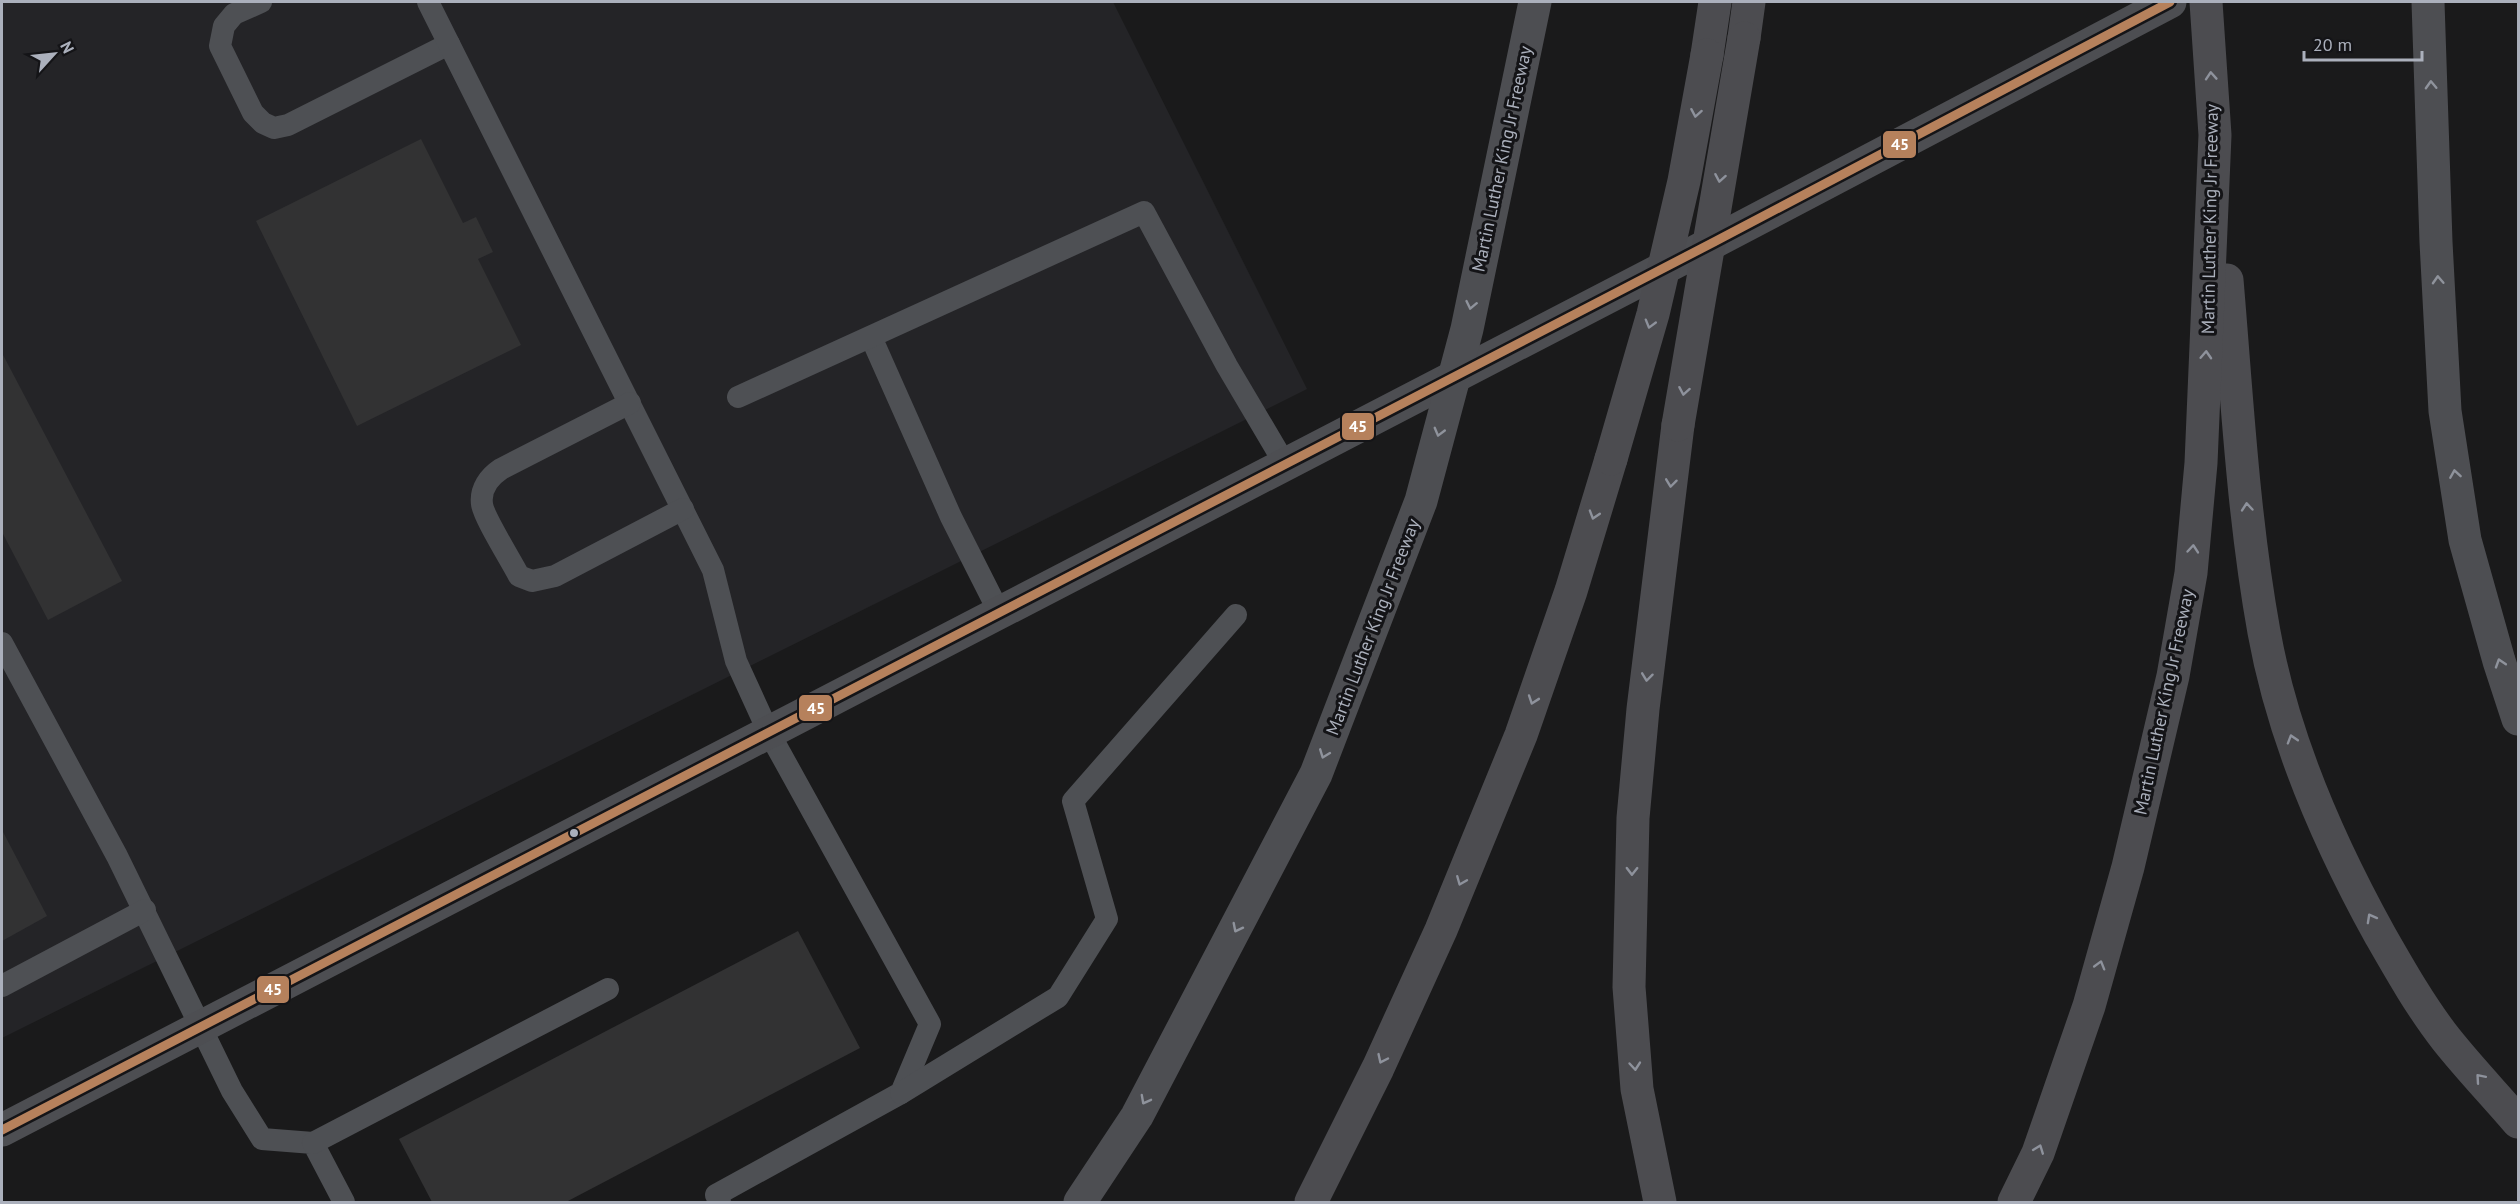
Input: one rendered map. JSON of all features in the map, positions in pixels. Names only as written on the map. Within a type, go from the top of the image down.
[{"type":"highway","points":[[1311,1203],[1378,1068],[1441,930],[1521,735],[1571,591],[1653,314],[1684,182],[1707,55],[1714,2]]},
{"type":"highway","points":[[1660,1203],[1637,1089],[1629,987],[1633,818],[1643,709],[1678,425],[1749,2]]},
{"type":"highway","name":"Martin Luther King Jr Freeway","points":[[2014,1203],[2038,1153],[2089,1006],[2128,867],[2173,676],[2191,573],[2201,462],[2215,135],[2206,2]]},
{"type":"highway","points":[[2215,135],[2247,514],[2264,633],[2292,740],[2326,826],[2363,903],[2406,980],[2445,1038],[2518,1122]]},
{"type":"street","name":"Martin Luther King Jr Freeway","points":[[1080,1203],[1137,1116],[1316,774],[1421,501],[1467,329],[1535,2]]},
{"type":"street","points":[[2,1130],[1714,242],[2170,2]]},
{"type":"street","points":[[2428,2],[2436,242],[2445,411],[2465,540],[2518,719]]},
{"type":"lane","points":[[261,2],[234,14],[224,26],[220,46],[253,113],[263,123],[274,128],[288,125],[449,44]]},
{"type":"lane","points":[[428,2],[713,570],[736,661],[768,731],[930,1024],[902,1093]]},
{"type":"lane","points":[[738,397],[1144,212],[1227,366],[1285,464]]},
{"type":"lane","points":[[871,337],[951,518],[999,612]]},
{"type":"lane","points":[[630,403],[490,476],[483,490],[482,505],[519,576],[532,581],[555,576],[683,509]]},
{"type":"lane","points":[[713,1200],[902,1093],[1058,997],[1107,919],[1073,801],[1236,615]]},
{"type":"lane","points":[[2,643],[145,910],[232,1091],[262,1139],[314,1143],[608,989]]},
{"type":"lane","points":[[2,986],[145,910]]},
{"type":"lane","points":[[314,1143],[344,1203]]},
{"type":"shaded area","points":[[2,2],[1113,2],[1307,389],[2,1038]]},
{"type":"building","points":[[421,139],[463,223],[476,217],[493,252],[478,259],[521,345],[357,426],[256,221]]},
{"type":"building","points":[[2,353],[122,581],[48,620],[2,532]]},
{"type":"building","points":[[2,830],[47,916],[2,941]]},
{"type":"building","points":[[798,931],[860,1048],[566,1202],[432,1202],[399,1139]]},
{"type":"transit line","name":"45","points":[[2,1130],[1714,242],[2170,2]]}]
